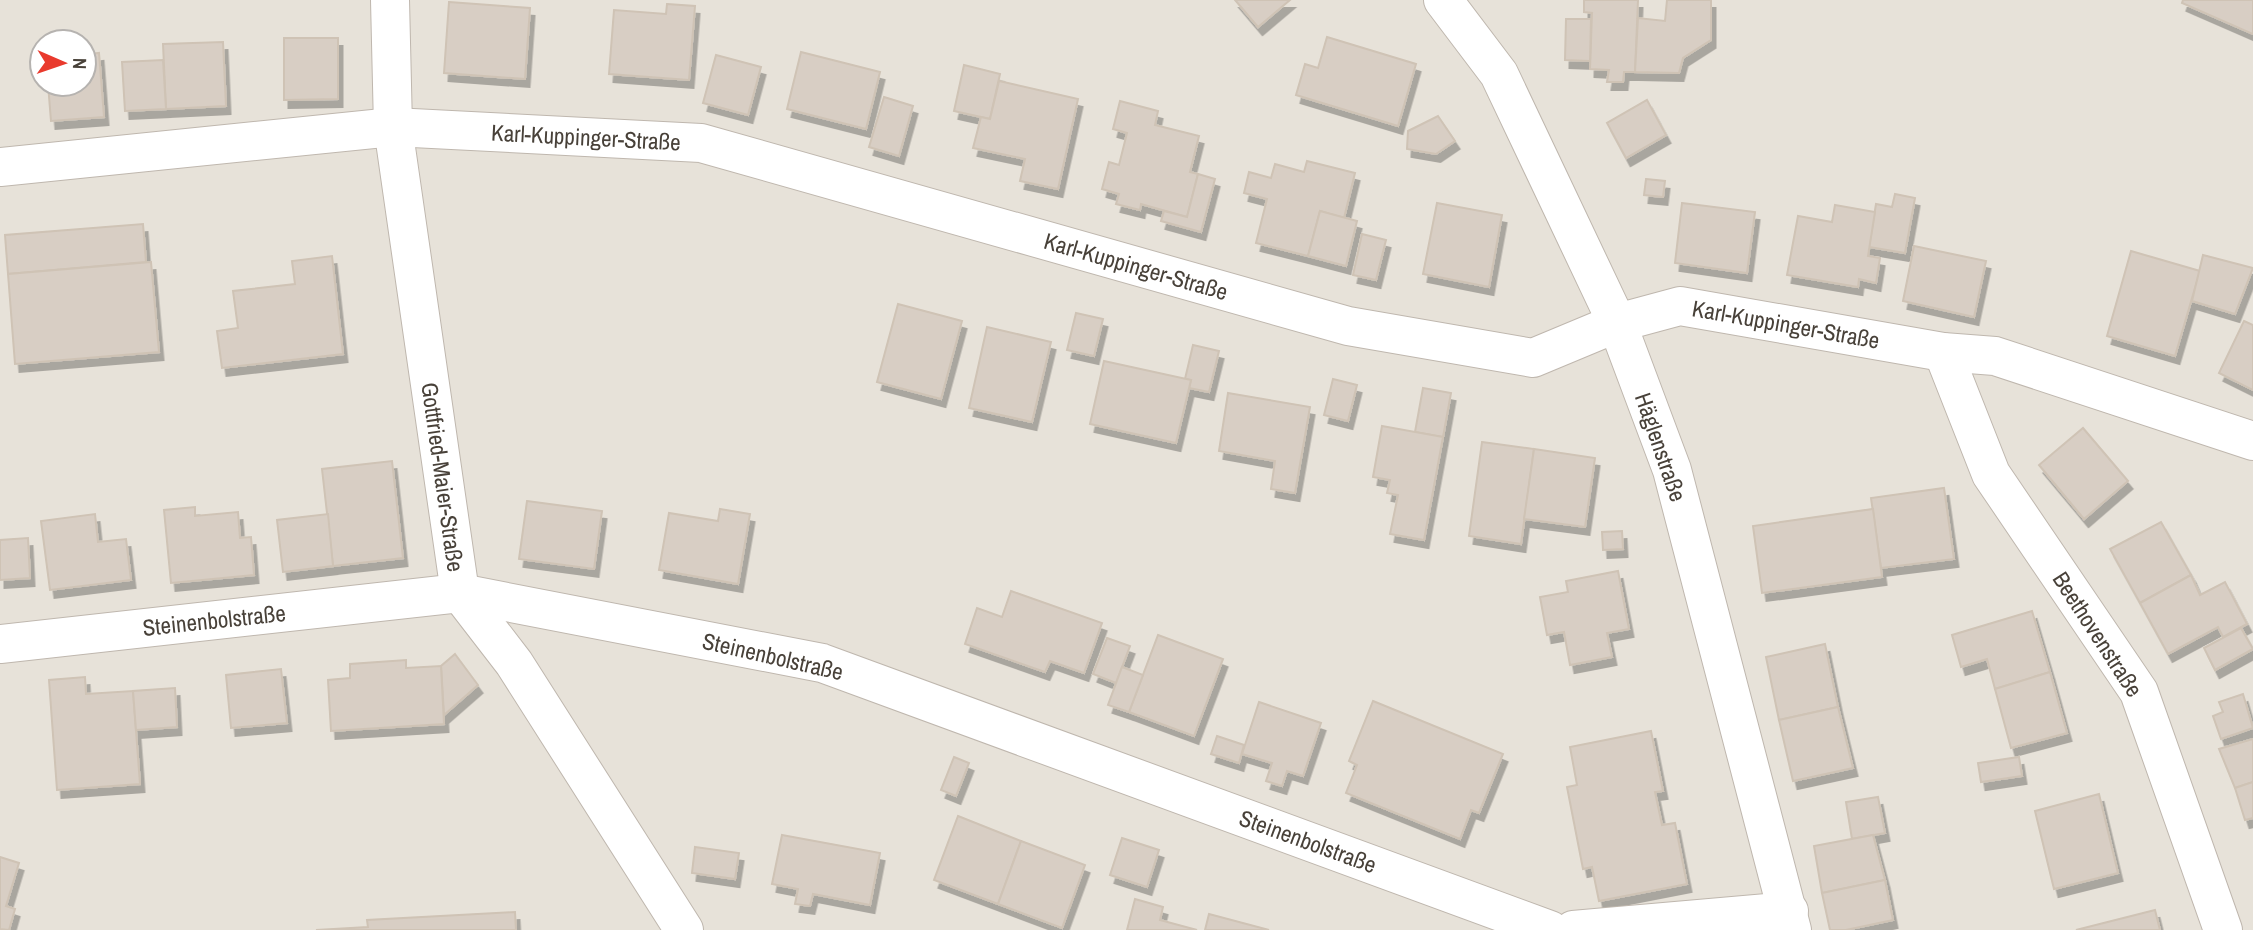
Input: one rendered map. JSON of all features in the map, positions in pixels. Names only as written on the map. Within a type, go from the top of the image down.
[{"type":"street","name":"Gottfried-Maier-Straße","points":[[390,0],[393,127],[460,593],[514,663],[684,930]]},
{"type":"street","name":"Häglenstraße","points":[[1443,0],[1499,74],[1617,323],[1672,470],[1791,920]]},
{"type":"street","name":"Karl-Kuppinger-Straße","points":[[0,167],[393,127],[701,143],[1348,326],[1533,358],[1617,323],[1680,306],[1943,352],[1995,356],[2253,441]]},
{"type":"street","name":"Beethovenstraße","points":[[1943,352],[1991,474],[2139,692],[2223,930]]},
{"type":"street","name":"Steinenbolstraße","points":[[0,644],[460,593],[822,663],[1550,930]]},
{"type":"street","points":[[1573,930],[1791,920]]},
{"type":"shaded area","points":[[0,0],[2253,0],[2253,930],[0,930]]},
{"type":"building","points":[[1235,0],[1290,0],[1258,27]]},
{"type":"building","points":[[1584,0],[1638,0],[1635,72],[1624,72],[1623,82],[1607,82],[1609,70],[1590,69],[1592,13],[1584,12]]},
{"type":"building","points":[[1667,0],[1711,0],[1711,40],[1683,58],[1679,73],[1635,72],[1638,18],[1665,21]]},
{"type":"building","points":[[2183,0],[2253,0],[2253,34],[2182,3]]},
{"type":"building","points":[[449,2],[530,8],[525,79],[444,73]]},
{"type":"building","points":[[667,4],[695,6],[689,80],[609,74],[614,10],[666,14]]},
{"type":"building","points":[[1566,19],[1591,19],[1590,61],[1565,60]]},
{"type":"building","points":[[1327,37],[1416,64],[1398,126],[1296,95],[1305,64],[1318,68]]},
{"type":"building","points":[[284,38],[338,38],[338,99],[284,100]]},
{"type":"building","points":[[223,42],[226,106],[166,109],[163,44]]},
{"type":"building","points":[[801,52],[880,72],[866,129],[787,109]]},
{"type":"building","points":[[98,53],[104,117],[51,121],[49,98],[98,98]]},
{"type":"building","points":[[716,55],[761,67],[748,115],[703,103]]},
{"type":"building","points":[[163,60],[166,109],[125,111],[122,62]]},
{"type":"building","points":[[964,65],[1000,74],[990,119],[954,111]]},
{"type":"building","points":[[999,81],[1078,99],[1058,189],[1020,181],[1025,159],[973,148],[981,117],[990,119]]},
{"type":"building","points":[[884,97],[913,106],[899,156],[869,147]]},
{"type":"building","points":[[1647,100],[1666,135],[1626,158],[1607,123]]},
{"type":"building","points":[[1120,101],[1158,111],[1155,125],[1199,136],[1190,172],[1198,174],[1187,217],[1141,204],[1140,210],[1116,204],[1119,194],[1102,189],[1109,162],[1119,165],[1127,133],[1113,129]]},
{"type":"building","points":[[1438,116],[1455,141],[1436,154],[1407,149],[1408,131]]},
{"type":"building","points":[[1307,161],[1355,173],[1344,218],[1320,211],[1308,256],[1256,243],[1267,199],[1244,193],[1249,172],[1271,178],[1275,164],[1304,172]]},
{"type":"building","points":[[1198,174],[1215,179],[1201,232],[1161,221],[1164,211],[1187,217]]},
{"type":"building","points":[[1646,179],[1665,181],[1663,197],[1644,195]]},
{"type":"building","points":[[1895,194],[1915,198],[1905,253],[1869,247],[1876,204],[1892,207]]},
{"type":"building","points":[[1437,203],[1502,215],[1489,287],[1423,274]]},
{"type":"building","points":[[1682,203],[1755,212],[1747,273],[1675,263]]},
{"type":"building","points":[[1835,205],[1875,212],[1868,256],[1880,258],[1876,283],[1859,279],[1858,287],[1787,275],[1798,216],[1832,222]]},
{"type":"building","points":[[1320,211],[1357,221],[1346,266],[1308,256]]},
{"type":"building","points":[[143,224],[146,262],[8,274],[5,235]]},
{"type":"building","points":[[1362,234],[1386,240],[1376,280],[1353,275]]},
{"type":"building","points":[[1914,246],[1986,261],[1974,317],[1903,301]]},
{"type":"building","points":[[2131,251],[2200,271],[2175,356],[2107,336]]},
{"type":"building","points":[[2203,255],[2253,268],[2235,314],[2192,301]]},
{"type":"building","points":[[332,256],[343,354],[222,368],[217,331],[238,328],[233,291],[295,284],[292,261]]},
{"type":"building","points":[[151,262],[159,352],[15,364],[8,274]]},
{"type":"building","points":[[898,304],[962,321],[941,399],[877,382]]},
{"type":"building","points":[[1076,313],[1103,319],[1094,356],[1067,350]]},
{"type":"building","points":[[2244,321],[2253,325],[2253,390],[2219,373]]},
{"type":"building","points":[[987,327],[1051,342],[1032,422],[969,408]]},
{"type":"building","points":[[1193,345],[1219,351],[1209,392],[1189,388],[1191,380],[1185,379]]},
{"type":"building","points":[[1104,361],[1191,380],[1176,443],[1090,424]]},
{"type":"building","points":[[1333,379],[1357,385],[1348,421],[1324,415]]},
{"type":"building","points":[[1423,388],[1451,393],[1443,437],[1415,432]]},
{"type":"building","points":[[1228,393],[1310,407],[1295,493],[1271,489],[1275,461],[1219,451]]},
{"type":"building","points":[[1382,426],[1443,437],[1424,540],[1390,534],[1398,495],[1387,493],[1390,480],[1373,477]]},
{"type":"building","points":[[2083,428],[2128,481],[2084,519],[2039,465]]},
{"type":"building","points":[[1482,442],[1534,449],[1521,544],[1469,536]]},
{"type":"building","points":[[1534,449],[1595,458],[1585,527],[1524,519]]},
{"type":"building","points":[[392,461],[403,558],[333,566],[322,469]]},
{"type":"building","points":[[1944,488],[1954,559],[1881,568],[1871,498]]},
{"type":"building","points":[[527,501],[602,511],[594,569],[519,559]]},
{"type":"building","points":[[195,507],[195,516],[238,512],[240,538],[251,537],[254,575],[171,583],[164,510]]},
{"type":"building","points":[[720,509],[750,514],[738,584],[659,570],[669,513],[718,521]]},
{"type":"building","points":[[1873,509],[1882,577],[1762,593],[1753,526]]},
{"type":"building","points":[[95,514],[98,542],[126,539],[131,580],[50,590],[41,521]]},
{"type":"building","points":[[328,514],[333,566],[283,572],[277,520]]},
{"type":"building","points":[[2161,522],[2191,575],[2140,603],[2110,549]]},
{"type":"building","points":[[1622,531],[1623,549],[1603,550],[1602,532]]},
{"type":"building","points":[[28,538],[30,578],[0,580],[0,540]]},
{"type":"building","points":[[1618,571],[1629,629],[1607,633],[1612,657],[1570,665],[1564,632],[1547,635],[1540,597],[1568,592],[1566,581]]},
{"type":"building","points":[[2191,575],[2200,595],[2225,582],[2247,624],[2223,637],[2218,627],[2168,654],[2140,603]]},
{"type":"building","points":[[1011,591],[1102,623],[1084,673],[1050,661],[1045,672],[965,644],[977,608],[1002,617]]},
{"type":"building","points":[[2032,611],[2050,672],[1995,689],[1987,659],[1961,667],[1952,635]]},
{"type":"building","points":[[2241,628],[2253,649],[2215,670],[2204,648]]},
{"type":"building","points":[[1158,635],[1223,659],[1194,736],[1129,712]]},
{"type":"building","points":[[1107,638],[1130,646],[1116,683],[1093,674]]},
{"type":"building","points":[[1825,644],[1838,707],[1779,720],[1766,657]]},
{"type":"building","points":[[455,654],[478,685],[444,715],[441,666]]},
{"type":"building","points":[[406,660],[406,668],[441,666],[444,724],[331,731],[328,680],[350,678],[350,664]]},
{"type":"building","points":[[1122,667],[1143,675],[1129,712],[1108,705]]},
{"type":"building","points":[[281,669],[287,723],[231,728],[226,675]]},
{"type":"building","points":[[2050,672],[2067,733],[2011,748],[1995,689]]},
{"type":"building","points":[[85,677],[86,694],[133,691],[140,784],[57,790],[49,680]]},
{"type":"building","points":[[175,688],[177,727],[136,730],[133,691]]},
{"type":"building","points":[[2243,694],[2253,728],[2221,739],[2213,716],[2223,712],[2219,702]]},
{"type":"building","points":[[1373,701],[1503,754],[1479,813],[1471,810],[1460,839],[1346,793],[1357,765],[1349,761]]},
{"type":"building","points":[[1259,702],[1321,723],[1303,776],[1287,771],[1282,786],[1266,781],[1272,763],[1242,754]]},
{"type":"building","points":[[1838,707],[1853,768],[1793,781],[1779,720]]},
{"type":"building","points":[[1651,731],[1663,791],[1655,792],[1662,825],[1675,823],[1687,884],[1599,901],[1592,867],[1583,869],[1567,787],[1577,785],[1570,747]]},
{"type":"building","points":[[1217,736],[1244,745],[1239,763],[1211,754]]},
{"type":"building","points":[[2253,739],[2253,782],[2235,788],[2219,749]]},
{"type":"building","points":[[954,757],[969,763],[956,796],[941,790]]},
{"type":"building","points":[[2019,757],[2022,776],[1981,782],[1978,763]]},
{"type":"building","points":[[2253,782],[2253,818],[2245,820],[2235,788]]},
{"type":"building","points":[[2099,794],[2118,873],[2054,889],[2035,811]]},
{"type":"building","points":[[1878,797],[1885,833],[1852,839],[1846,802]]},
{"type":"building","points":[[958,816],[1021,841],[998,904],[934,880]]},
{"type":"building","points":[[782,835],[880,853],[870,905],[813,894],[810,906],[795,904],[798,889],[772,884]]},
{"type":"building","points":[[1873,835],[1885,880],[1822,893],[1814,846]]},
{"type":"building","points":[[1122,838],[1159,850],[1147,887],[1110,875]]},
{"type":"building","points":[[1021,841],[1085,865],[1062,928],[998,904]]},
{"type":"building","points":[[695,847],[739,853],[735,879],[692,873]]},
{"type":"building","points":[[0,857],[19,863],[6,906],[15,909],[9,930],[0,929]]},
{"type":"building","points":[[1885,880],[1893,920],[1846,930],[1830,930],[1822,893]]},
{"type":"building","points":[[1135,899],[1163,907],[1160,920],[1197,930],[1127,930]]},
{"type":"building","points":[[2155,910],[2160,930],[2076,930]]},
{"type":"building","points":[[515,912],[516,930],[316,930],[368,927],[367,920]]},
{"type":"building","points":[[1209,914],[1269,930],[1205,930]]}]
